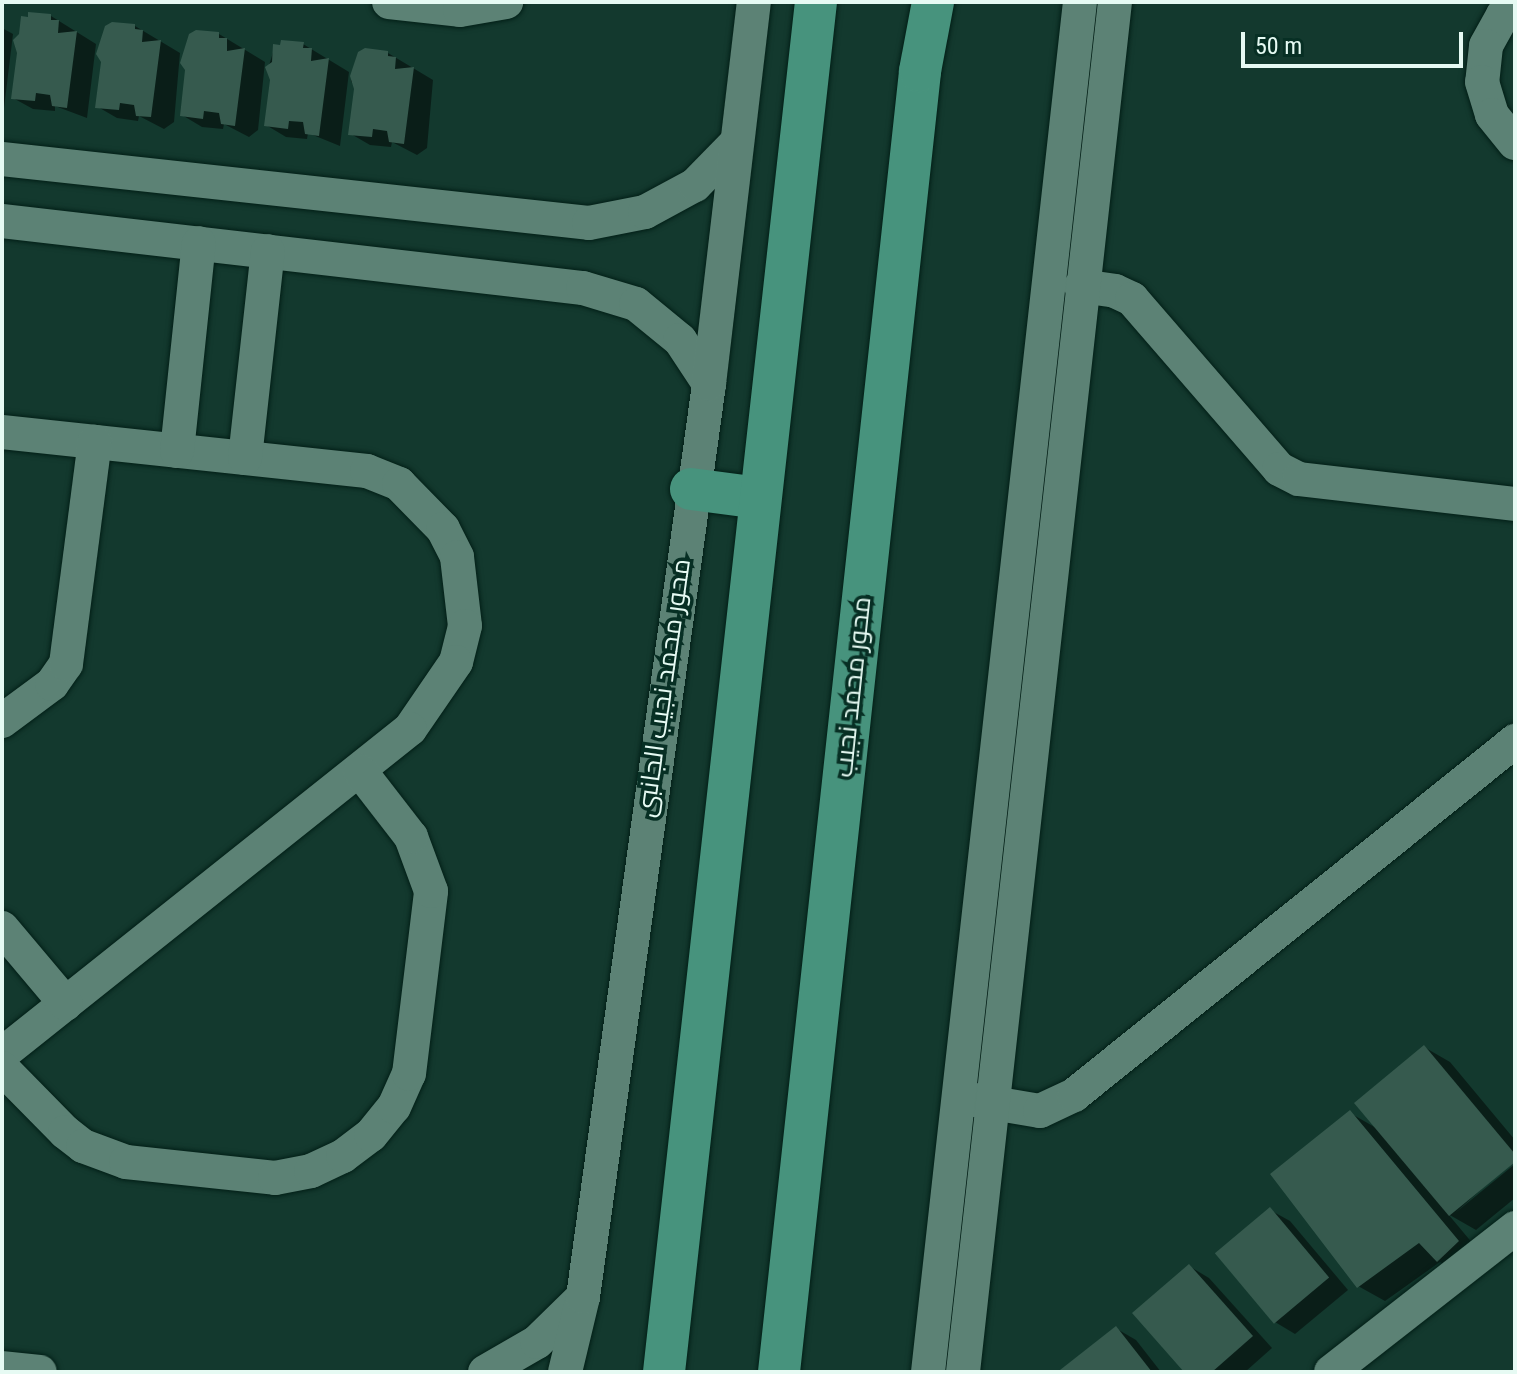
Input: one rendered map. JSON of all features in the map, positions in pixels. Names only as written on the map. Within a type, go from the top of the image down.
[{"type":"main road","points":[[664,1372],[816,2]]},
{"type":"main road","name":"محور محمد نجيب","points":[[778,1362],[920,71],[933,2]]},
{"type":"main road","points":[[691,489],[759,498]]},
{"type":"street","points":[[389,2],[460,10],[506,2]]},
{"type":"street","name":"محور محمد نجيب الجانبى","points":[[565,1372],[583,1297],[691,489],[709,384],[754,2]]},
{"type":"street","points":[[963,1372],[1058,344],[1080,2]]},
{"type":"street","points":[[928,1372],[957,1097],[1058,344],[1081,286],[1115,2]]},
{"type":"street","points":[[1515,5],[1503,15],[1486,46],[1482,82],[1492,115],[1515,143]]},
{"type":"street","points":[[2,159],[589,223],[645,212],[695,185],[735,144]]},
{"type":"street","points":[[2,221],[583,288],[636,304],[680,340],[709,384]]},
{"type":"street","points":[[177,451],[199,243]]},
{"type":"street","points":[[245,458],[268,251]]},
{"type":"street","points":[[1081,286],[1132,299],[1279,469],[1299,479],[1515,504]]},
{"type":"street","points":[[2,432],[367,471],[399,484],[443,529],[457,557],[465,626],[456,662],[438,695],[410,729],[2,1054]]},
{"type":"street","points":[[2,721],[52,684],[66,664],[95,442]]},
{"type":"street","points":[[957,1097],[1040,1111],[1074,1095],[1515,741]]},
{"type":"street","points":[[2,1068],[65,1132],[83,1146],[126,1162],[275,1178],[311,1171],[343,1156],[371,1135],[394,1107],[409,1074],[431,891],[411,837],[360,771]]},
{"type":"street","points":[[2,928],[66,1004]]},
{"type":"street","points":[[1331,1372],[1515,1228]]},
{"type":"street","points":[[485,1372],[537,1342],[583,1297]]},
{"type":"street","points":[[2,1368],[40,1372]]},
{"type":"building","points":[[28,12],[51,14],[51,20],[59,20],[58,33],[77,31],[67,108],[52,106],[50,95],[36,93],[35,101],[11,99],[17,53],[13,40],[19,34],[21,16],[28,17]]},
{"type":"building","points":[[112,22],[135,24],[135,29],[143,30],[142,42],[161,40],[151,117],[136,116],[134,105],[120,103],[119,110],[95,108],[101,62],[96,54],[105,26]]},
{"type":"building","points":[[196,30],[219,32],[219,38],[227,38],[227,51],[245,48],[235,126],[221,124],[219,113],[204,111],[203,119],[180,116],[185,70],[180,63],[189,34]]},
{"type":"building","points":[[281,40],[304,42],[303,48],[312,48],[311,61],[329,58],[319,136],[305,134],[303,122],[289,121],[288,129],[264,126],[270,80],[265,67],[272,62],[273,44],[280,45]]},
{"type":"building","points":[[365,48],[388,51],[388,56],[396,57],[395,69],[414,67],[404,144],[389,142],[387,131],[373,129],[372,137],[348,135],[354,89],[350,76],[358,52]]},
{"type":"building","points":[[1424,1045],[1515,1154],[1515,1162],[1449,1216],[1354,1103]]},
{"type":"building","points":[[1350,1110],[1459,1241],[1437,1262],[1419,1243],[1357,1288],[1270,1174]]},
{"type":"building","points":[[1270,1207],[1329,1277],[1274,1324],[1215,1253]]},
{"type":"building","points":[[1189,1264],[1253,1336],[1212,1372],[1184,1372],[1132,1313]]},
{"type":"building","points":[[1116,1326],[1152,1372],[1060,1370]]}]
